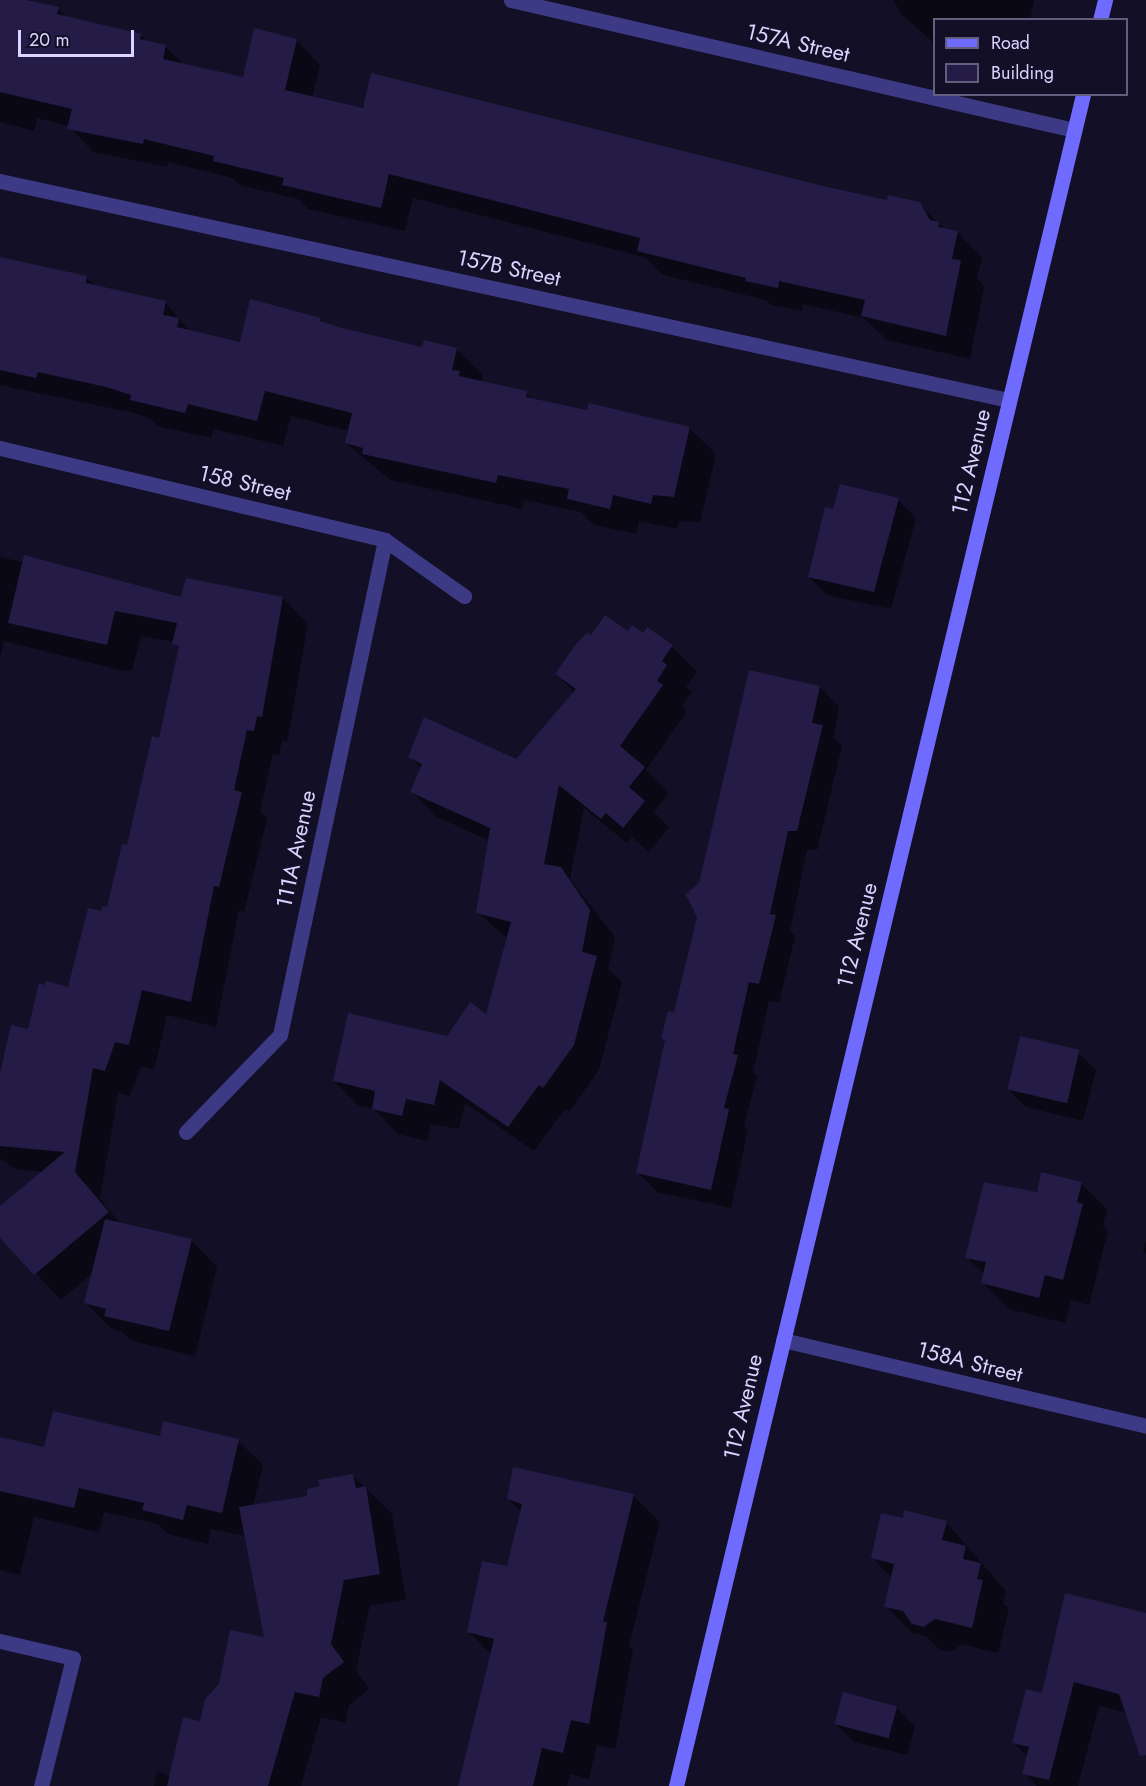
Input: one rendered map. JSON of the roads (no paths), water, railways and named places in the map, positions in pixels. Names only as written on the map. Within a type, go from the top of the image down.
[{"type":"street","name":"157A Street","points":[[511,0],[1074,129]]},
{"type":"street","points":[[1101,18],[1105,0]]},
{"type":"street","name":"112 Avenue","points":[[676,1786],[1082,96]]},
{"type":"street","name":"157B Street","points":[[0,181],[1009,400]]},
{"type":"street","name":"158 Street","points":[[0,448],[385,540],[464,596]]},
{"type":"street","name":"111A Avenue","points":[[186,1132],[280,1035],[385,540]]},
{"type":"street","name":"158A Street","points":[[783,1340],[1146,1426]]},
{"type":"street","points":[[0,1641],[73,1658],[41,1786]]}]
